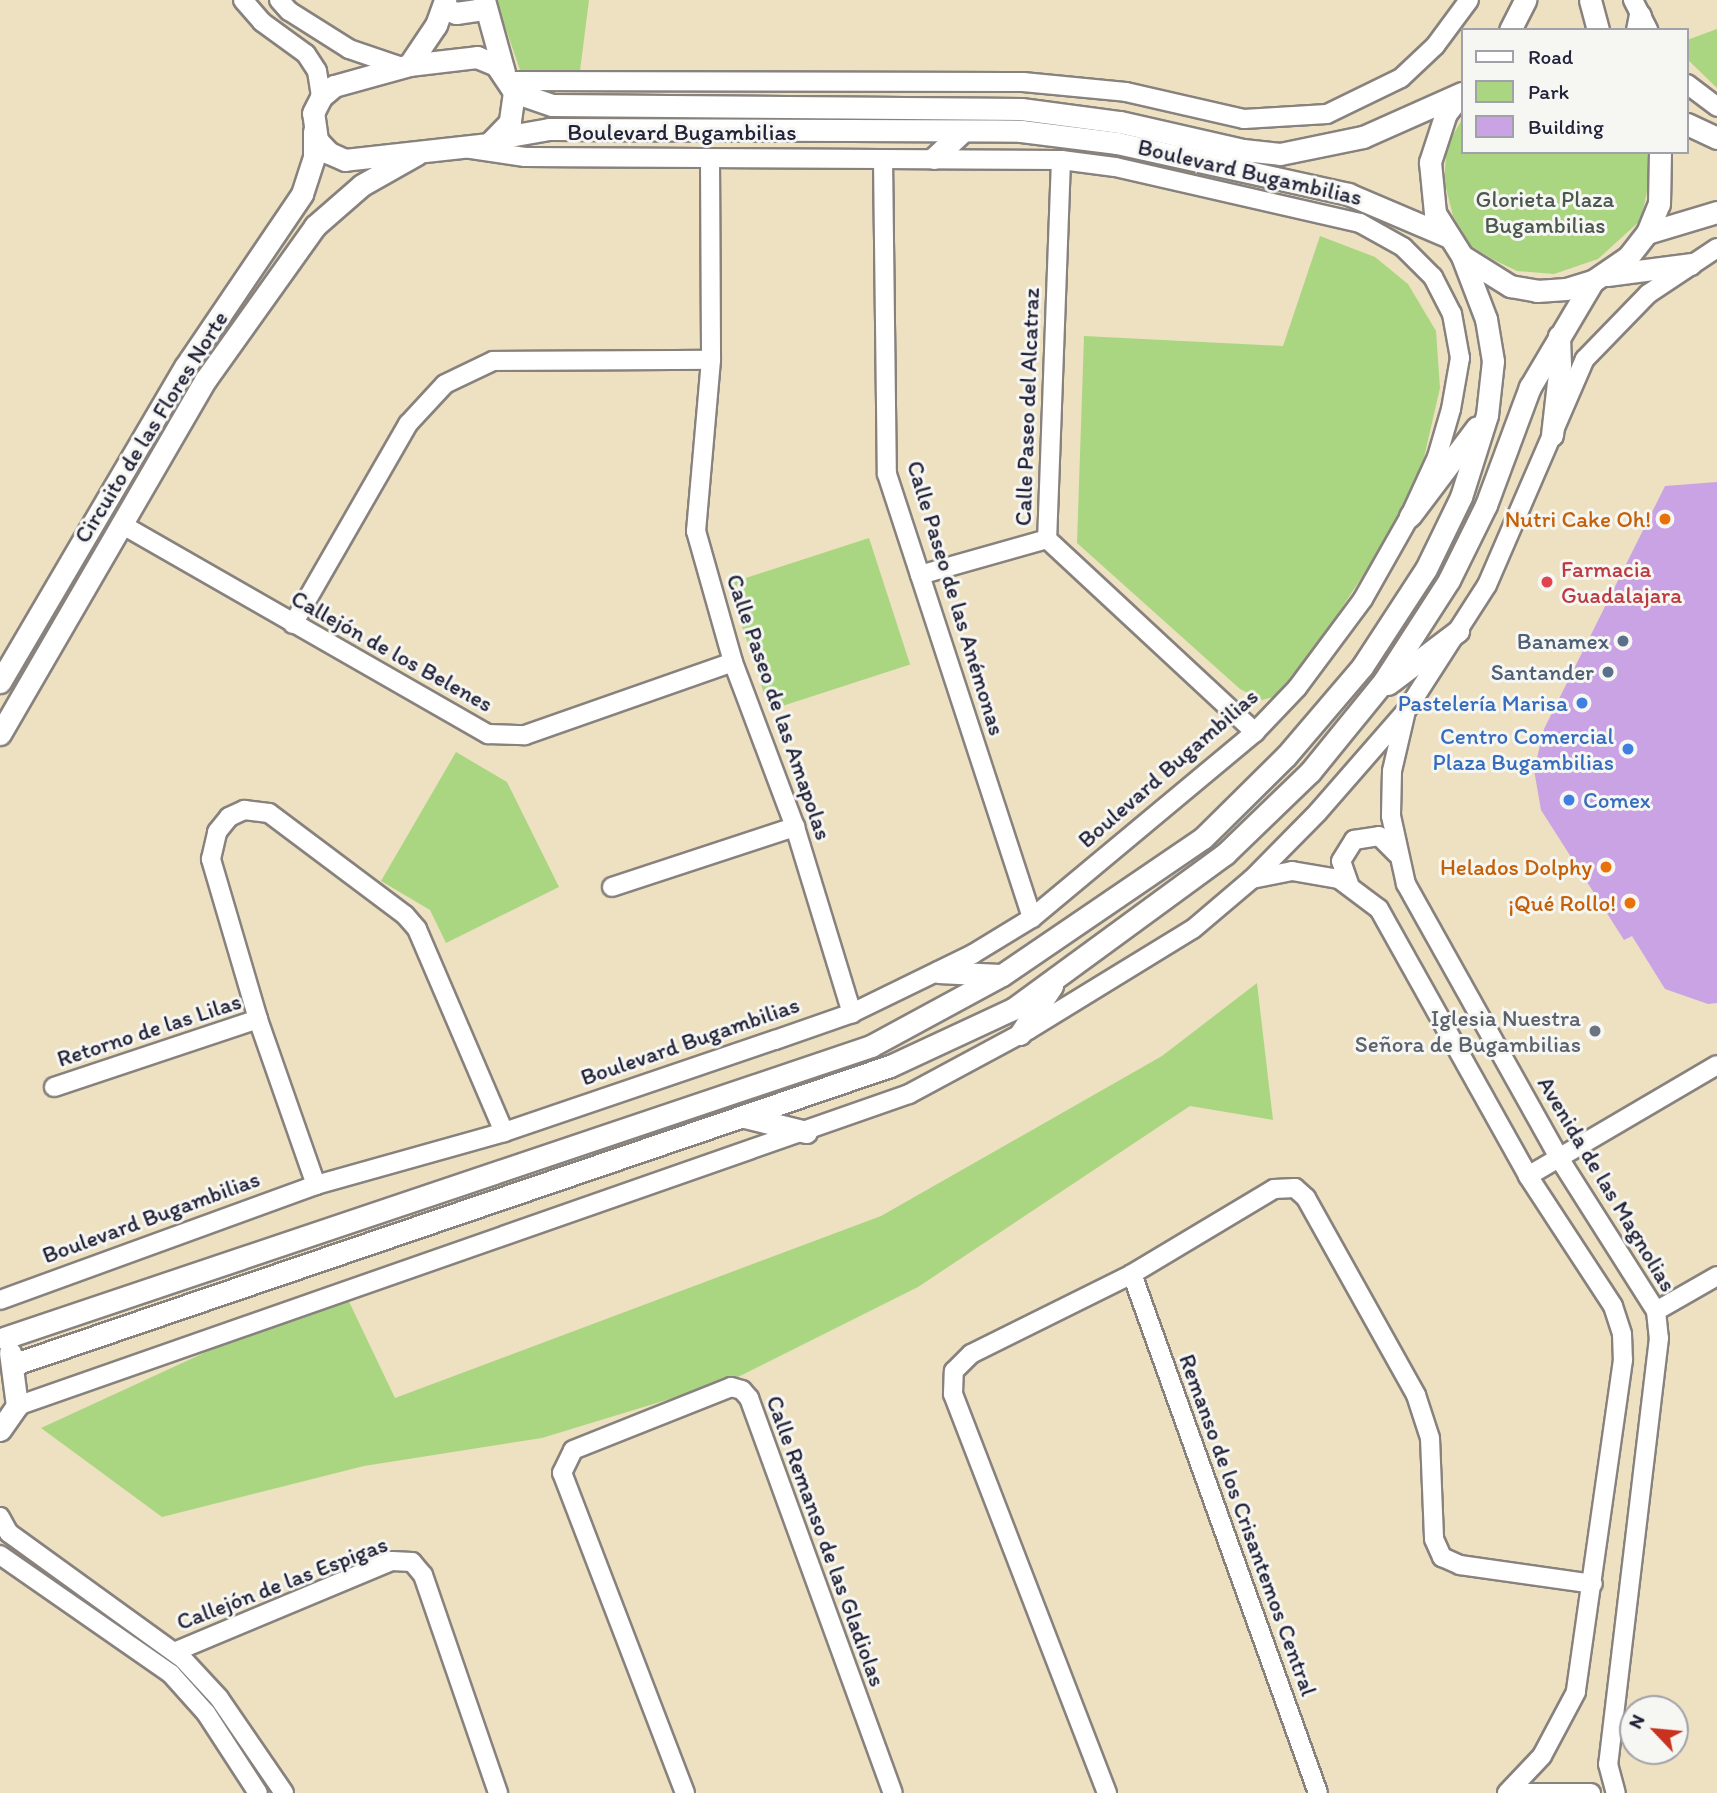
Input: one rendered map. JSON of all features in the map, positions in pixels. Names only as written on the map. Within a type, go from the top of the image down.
[{"type":"street","points":[[243,0],[262,22],[306,54],[317,71],[321,97]]},
{"type":"street","points":[[279,0],[289,11],[349,49],[405,66],[444,4],[456,13],[485,5],[509,82],[510,122],[498,138]]},
{"type":"street","points":[[509,82],[1023,82],[1126,92],[1244,119],[1327,114],[1401,78],[1435,46],[1469,0]]},
{"type":"street","points":[[1511,28],[1525,0]]},
{"type":"street","points":[[1590,0],[1597,28]]},
{"type":"street","name":"Boulevard Bugambilias","points":[[321,97],[334,86],[405,66],[477,57],[509,82],[552,105],[1021,109],[1120,121],[1243,150],[1280,154],[1363,137],[1462,92]]},
{"type":"street","points":[[1689,86],[1717,107]]},
{"type":"street","points":[[1462,93],[1446,113],[1430,162],[1433,200],[1447,236],[1462,256],[1484,274],[1537,291],[1690,264]]},
{"type":"street","name":"Circuito de las Flores Norte","points":[[0,682],[185,367],[294,206],[312,168],[313,113],[321,97]]},
{"type":"street","points":[[1689,125],[1717,138]]},
{"type":"street","name":"Boulevard Bugambilias","points":[[470,149],[498,138],[549,129],[961,133],[1021,131],[1118,143],[1348,194],[1447,236]]},
{"type":"street","name":"Boulevard Bugambilias","points":[[0,1300],[316,1185],[504,1132],[852,1013],[938,972],[1032,918],[1255,732],[1297,688],[1363,599],[1410,516],[1437,457],[1460,358],[1452,314],[1433,277],[1410,254],[1360,223],[1115,167],[1061,160],[525,157],[470,149],[345,160],[322,147],[314,131]]},
{"type":"street","points":[[933,158],[961,133]]},
{"type":"street","name":"Circuito de las Flores Norte","points":[[0,734],[206,379],[315,226],[362,185],[417,154]]},
{"type":"street","points":[[15,1364],[890,1066],[1013,1009],[1225,854],[1310,772],[1367,701],[1449,580],[1486,505],[1530,387],[1559,334],[1599,278],[1628,257],[1647,233],[1659,204],[1660,154]]},
{"type":"street","name":"Calle Paseo de las Amapolas","points":[[710,159],[711,360],[696,531],[733,662],[795,827],[852,1013]]},
{"type":"street","name":"Calle Paseo de las Anémonas","points":[[883,159],[887,474],[1032,918]]},
{"type":"street","name":"Calle Paseo del Alcatraz","points":[[1061,160],[1047,539],[1255,732]]},
{"type":"street","points":[[294,206],[315,226]]},
{"type":"street","points":[[1647,233],[1717,212]]},
{"type":"street","points":[[0,1431],[17,1406],[909,1094],[1020,1034],[1194,929],[1252,879],[1406,711],[1493,574],[1585,359],[1615,324],[1690,264],[1717,248]]},
{"type":"street","points":[[17,1406],[15,1364],[2,1336],[871,1046],[1002,975],[1203,838],[1286,756],[1362,667],[1426,569],[1461,497],[1487,415],[1493,360],[1486,319],[1462,256]]},
{"type":"street","points":[[1552,435],[1560,365],[1559,334]]},
{"type":"street","points":[[293,624],[408,424],[445,384],[493,361],[711,360]]},
{"type":"street","points":[[185,367],[206,379]]},
{"type":"street","points":[[1410,516],[1487,415]]},
{"type":"street","name":"Callejón de los Belenes","points":[[121,524],[477,730],[500,736],[525,735],[733,662]]},
{"type":"street","points":[[920,575],[1047,539]]},
{"type":"street","points":[[1367,701],[1458,631]]},
{"type":"street","name":"Avenida de las Magnolias","points":[[1406,711],[1392,771],[1397,854],[1406,884],[1559,1158],[1656,1311],[1659,1338],[1608,1764],[1616,1793]]},
{"type":"street","points":[[316,1185],[258,1020],[211,859],[222,824],[244,810],[269,813],[405,915],[425,946],[504,1132]]},
{"type":"street","points":[[612,887],[795,827]]},
{"type":"street","points":[[1349,884],[1341,860],[1354,839],[1379,836],[1397,854]]},
{"type":"street","points":[[1252,879],[1292,871],[1349,884],[1379,909],[1528,1177],[1613,1306],[1622,1334],[1623,1360],[1593,1584],[1573,1701],[1542,1756],[1507,1793]]},
{"type":"street","points":[[938,972],[1002,975]]},
{"type":"street","points":[[1020,1034],[1059,975]]},
{"type":"street","name":"Retorno de las Lilas","points":[[54,1087],[258,1020]]},
{"type":"street","points":[[1528,1177],[1717,1065]]},
{"type":"street","points":[[745,1117],[806,1132]]},
{"type":"street","points":[[1107,1793],[953,1394],[954,1371],[971,1354],[1132,1274],[1274,1189],[1295,1188],[1306,1198],[1422,1409],[1430,1438],[1438,1552],[1460,1565],[1593,1584]]},
{"type":"street","name":"Remanso de los Crisantemos Central","points":[[1132,1274],[1318,1793]]},
{"type":"street","points":[[1656,1311],[1717,1276]]},
{"type":"street","name":"Calle Remanso de las Gladiolas","points":[[685,1793],[562,1473],[573,1450],[731,1387],[749,1398],[892,1793]]},
{"type":"street","points":[[0,1517],[9,1533],[174,1652],[219,1698],[284,1793]]},
{"type":"street","points":[[0,1555],[171,1674],[206,1713],[258,1793]]},
{"type":"street","name":"Callejón de las Espigas","points":[[174,1652],[392,1561],[412,1562],[423,1575],[498,1793]]},
{"type":"street","points":[[1514,1793],[1591,1793]]},
{"type":"green space","points":[[496,0],[589,0],[580,71],[520,70]]},
{"type":"green space","points":[[1717,29],[1717,88],[1689,61],[1689,39]]},
{"type":"green space","name":"Glorieta Plaza Bugambilias","points":[[1462,120],[1462,154],[1648,154],[1652,168],[1641,220],[1598,259],[1554,274],[1517,271],[1471,246],[1453,216],[1444,180],[1447,145]]},
{"type":"green space","points":[[1320,236],[1375,257],[1408,284],[1436,331],[1440,388],[1423,462],[1393,530],[1308,659],[1273,697],[1262,700],[1240,689],[1077,543],[1084,336],[1283,346]]},
{"type":"green space","points":[[869,538],[910,664],[769,710],[728,584]]},
{"type":"green space","points":[[456,752],[507,782],[559,887],[446,943],[430,910],[381,881]]},
{"type":"green space","points":[[1257,983],[1273,1120],[1190,1106],[918,1287],[732,1380],[542,1438],[364,1466],[162,1517],[41,1428],[343,1289],[395,1398],[881,1216],[1162,1056]]},
{"type":"building","name":"Centro Comercial Plaza Bugambilias","points":[[1717,482],[1717,1003],[1708,1004],[1665,989],[1632,936],[1624,940],[1541,810],[1534,770],[1544,729],[1665,486]]},
{"type":"place","name":"Nutri Cake Oh!","points":[[1665,519]]},
{"type":"place","name":"Farmacia Guadalajara","points":[[1547,582]]},
{"type":"place","name":"Banamex","points":[[1623,641]]},
{"type":"place","name":"Santander","points":[[1608,672]]},
{"type":"place","name":"Pastelería Marisa","points":[[1582,703]]},
{"type":"place","name":"Centro Comercial Plaza Bugambilias","points":[[1628,749]]},
{"type":"place","name":"Comex","points":[[1569,800]]},
{"type":"place","name":"Helados Dolphy","points":[[1606,867]]},
{"type":"place","name":"¡Qué Rollo!","points":[[1630,903]]},
{"type":"place","name":"Iglesia Nuestra Señora de Bugambilias","points":[[1595,1031]]}]
